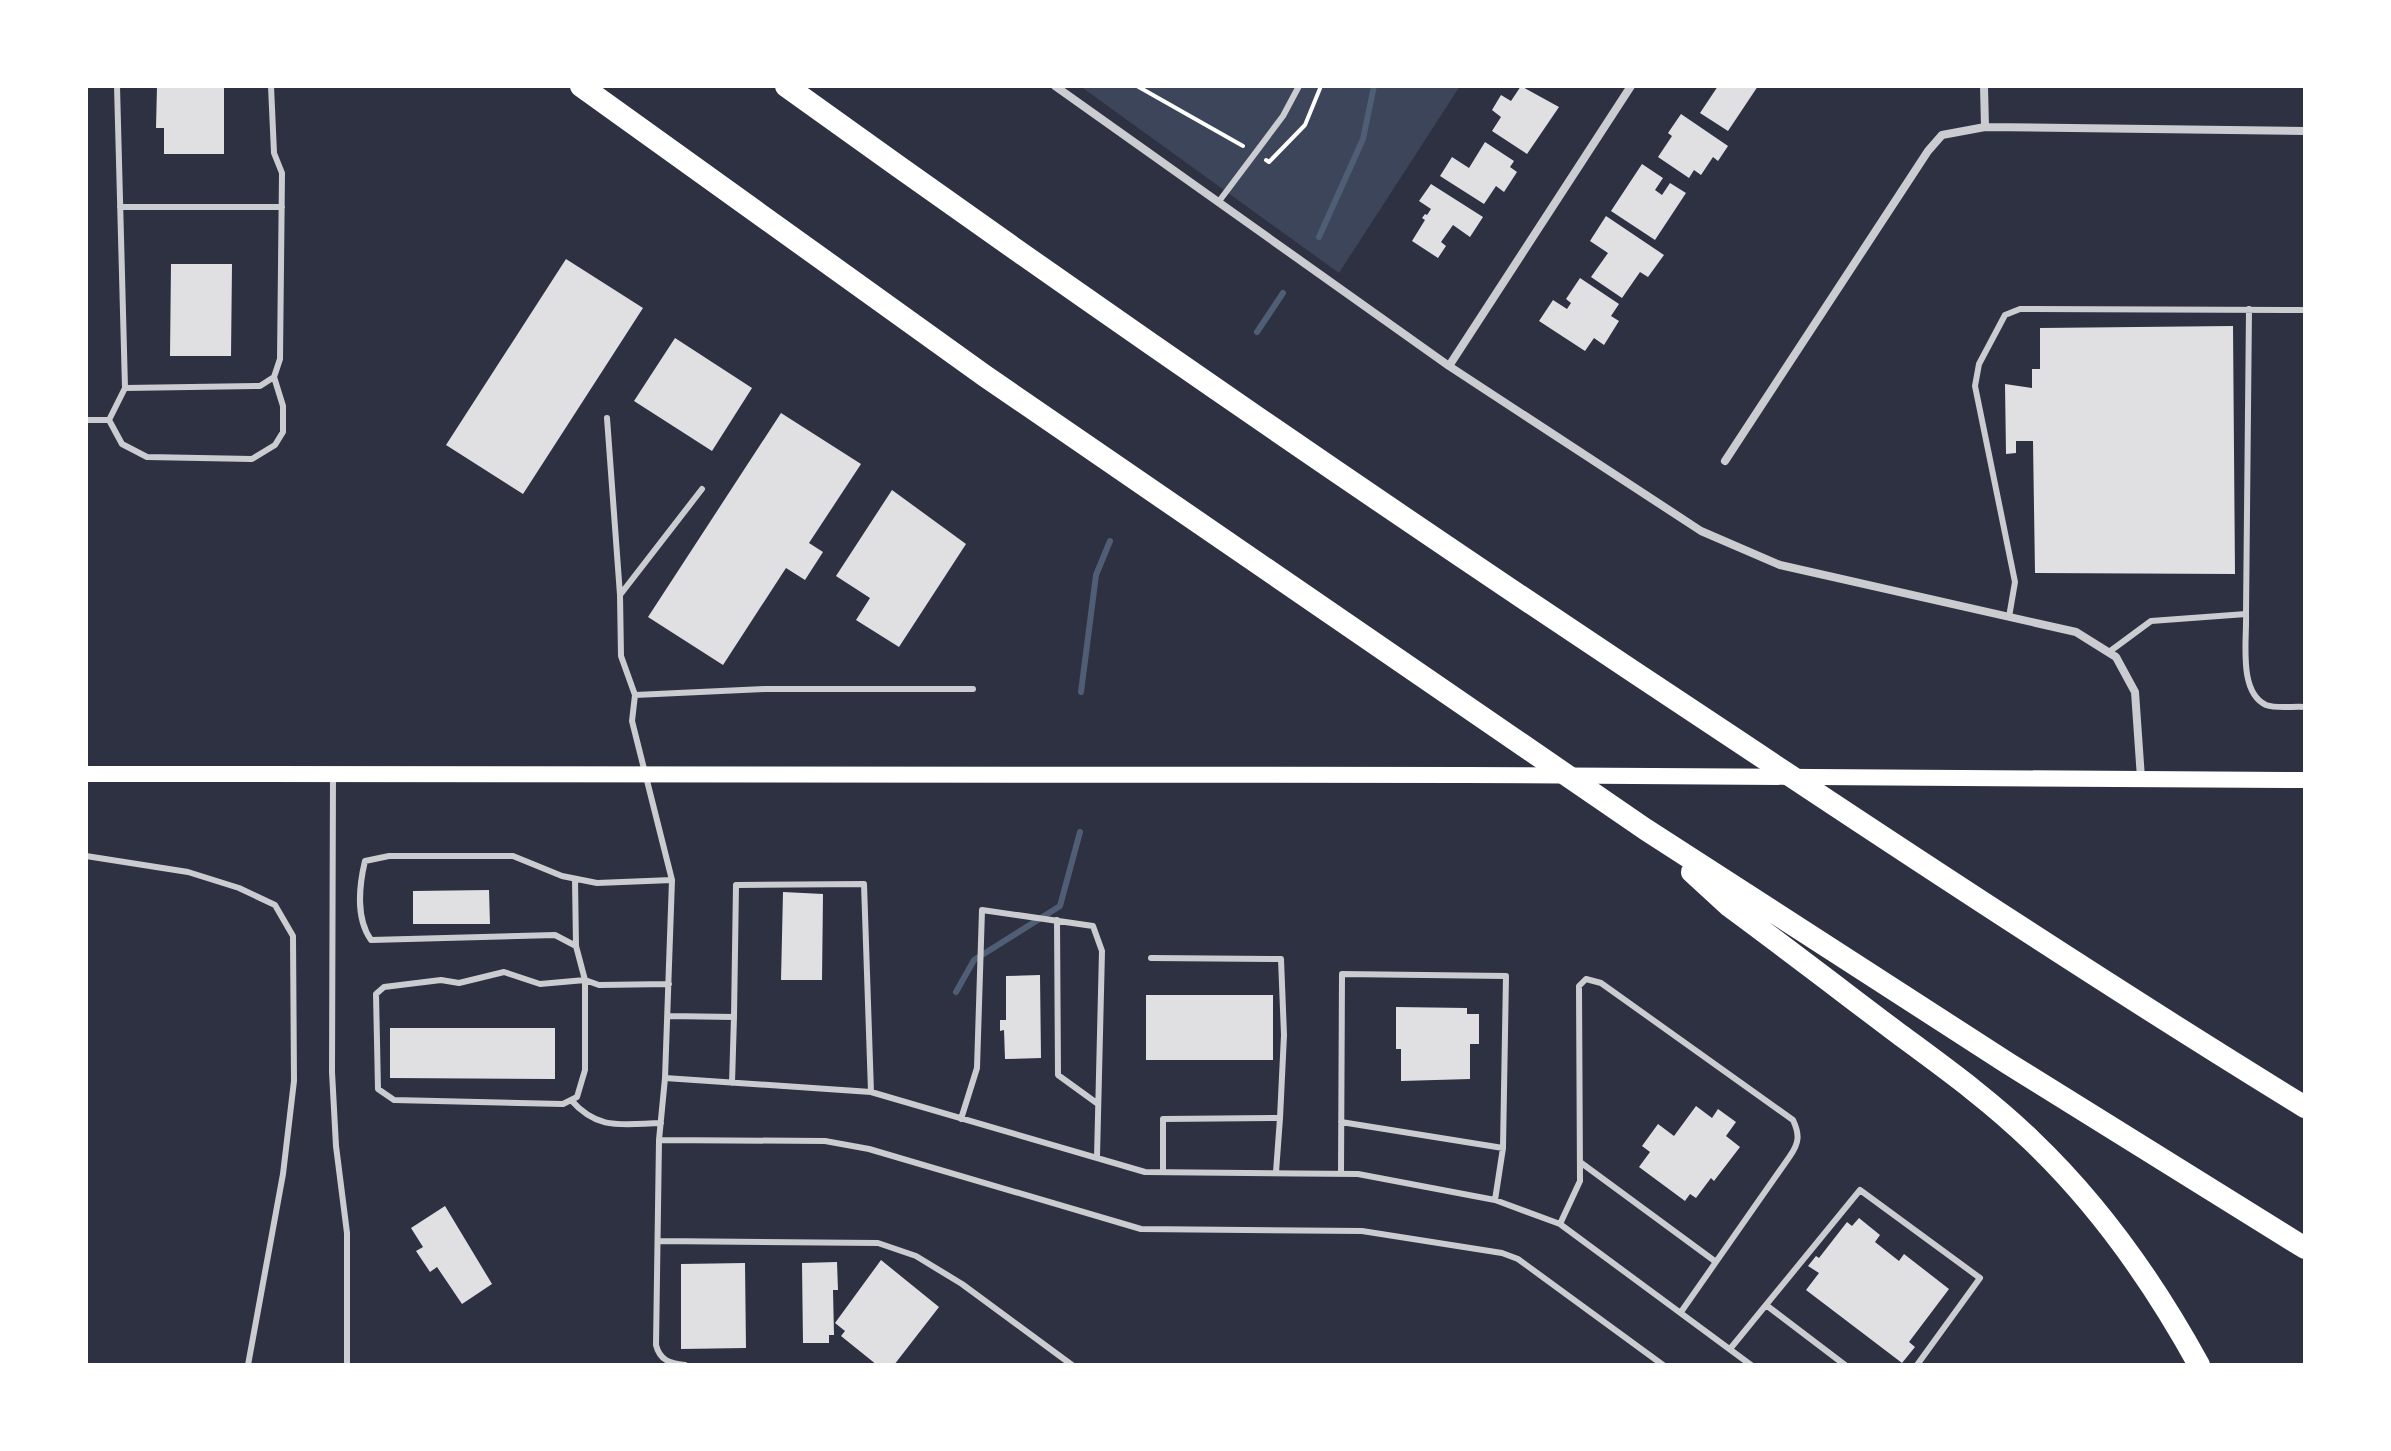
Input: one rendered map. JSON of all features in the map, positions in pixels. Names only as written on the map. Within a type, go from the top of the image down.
[{"type":"highway","points":[[581,86],[998,385],[1645,829],[2009,1064],[2305,1248]]},
{"type":"highway","points":[[786,86],[1023,257],[1427,537],[2020,927],[2305,1107]]},
{"type":"highway","points":[[1645,829],[1729,906],[1982,1095],[2032,1141],[2078,1189],[2124,1247],[2168,1310],[2199,1365]]},
{"type":"main road","points":[[86,774],[1875,776],[2305,780]]},
{"type":"street","points":[[1055,86],[1220,200],[1449,366],[1701,531],[1780,565],[2076,632],[2109,652],[2116,657],[2135,692],[2141,780]]},
{"type":"street","points":[[1449,366],[1631,86]]},
{"type":"street","points":[[1984,86],[1985,127]]},
{"type":"street","points":[[1725,461],[1928,151],[1942,135],[1985,127],[2305,131]]},
{"type":"lane","points":[[109,420],[125,388],[117,86]]},
{"type":"lane","points":[[109,420],[122,444],[147,457],[252,459],[275,445],[283,432],[283,406],[274,377],[280,359],[282,173],[274,153],[271,86]]},
{"type":"lane","points":[[1220,200],[1283,116],[1299,86]]},
{"type":"lane","points":[[120,207],[282,207]]},
{"type":"lane","points":[[2009,617],[2015,582],[1975,386],[1979,364],[2005,315],[2020,309],[2305,310]]},
{"type":"lane","points":[[2249,309],[2248,682],[2254,697],[2269,706],[2305,707]]},
{"type":"lane","points":[[125,388],[260,386],[274,377]]},
{"type":"lane","points":[[607,418],[620,595],[621,656],[635,695],[632,721],[672,880],[665,1078],[659,1140],[656,1345],[659,1355],[669,1363],[685,1365]]},
{"type":"lane","points":[[86,420],[109,420]]},
{"type":"lane","points":[[620,595],[702,489]]},
{"type":"lane","points":[[2109,652],[2151,621],[2246,614]]},
{"type":"lane","points":[[635,695],[765,689],[973,689]]},
{"type":"lane","points":[[333,774],[332,1072],[336,1146],[347,1233],[347,1365]]},
{"type":"lane","points":[[86,856],[188,872],[239,888],[275,905],[293,936],[294,1081],[283,1174],[248,1365]]},
{"type":"lane","points":[[576,946],[555,935],[371,940],[362,927],[361,914],[365,861],[389,856],[513,856],[575,879],[597,883],[672,880]]},
{"type":"lane","points":[[575,879],[576,946],[585,980],[585,1070],[577,1097],[563,1104],[394,1100],[378,1089],[376,994],[384,987],[441,980],[459,983],[504,972],[540,984],[585,980],[599,985],[669,984]]},
{"type":"lane","points":[[732,1083],[736,885],[864,884],[871,1092]]},
{"type":"lane","points":[[961,1119],[977,1068],[982,910],[1093,926],[1102,951],[1097,1157]]},
{"type":"lane","points":[[1057,920],[1058,1075],[1098,1104]]},
{"type":"lane","points":[[1151,958],[1281,959],[1284,1035],[1276,1172]]},
{"type":"lane","points":[[1341,1174],[1342,974],[1506,976],[1503,1148],[1495,1200]]},
{"type":"lane","points":[[1560,1224],[1580,1181],[1579,986],[1586,979],[1601,983],[1793,1120],[1798,1132],[1798,1144],[1681,1312]]},
{"type":"lane","points":[[668,1016],[734,1017]]},
{"type":"lane","points":[[665,1078],[871,1092],[1145,1172],[1341,1174],[1495,1200],[1560,1224],[1751,1365]]},
{"type":"lane","points":[[571,1100],[587,1118],[609,1124],[661,1123]]},
{"type":"lane","points":[[1163,1172],[1163,1119],[1280,1118]]},
{"type":"lane","points":[[1341,1122],[1503,1148]]},
{"type":"lane","points":[[659,1140],[825,1141],[869,1149],[1141,1229],[1362,1231],[1502,1253],[1518,1259],[1663,1365]]},
{"type":"lane","points":[[1580,1162],[1716,1262]]},
{"type":"lane","points":[[1730,1349],[1860,1190],[1980,1278],[1917,1365]]},
{"type":"lane","points":[[659,1241],[878,1243],[916,1256],[962,1284],[1072,1365]]},
{"type":"lane","points":[[1766,1305],[1845,1365]]},
{"type":"path","points":[[1137,86],[1243,146]]},
{"type":"path","points":[[1264,158],[1269,162],[1305,125],[1321,86]]},
{"type":"shaded area","points":[[1080,86],[1460,86],[1339,273]]},
{"type":"building","points":[[157,86],[224,86],[224,154],[164,154],[164,128],[156,128]]},
{"type":"building","points":[[1521,86],[1559,107],[1527,154],[1492,131],[1501,117],[1492,110],[1501,95],[1511,101]]},
{"type":"building","points":[[1718,86],[1758,86],[1728,131],[1700,113]]},
{"type":"building","points":[[1681,114],[1728,146],[1718,161],[1713,157],[1701,175],[1694,170],[1689,178],[1658,157],[1672,136],[1668,133]]},
{"type":"building","points":[[1485,142],[1514,161],[1510,167],[1517,172],[1504,192],[1496,186],[1484,204],[1440,176],[1452,157],[1469,168]]},
{"type":"building","points":[[1642,164],[1663,178],[1655,190],[1662,195],[1670,183],[1686,193],[1655,240],[1611,211]]},
{"type":"building","points":[[1431,184],[1483,217],[1470,237],[1453,225],[1441,242],[1446,246],[1438,258],[1412,241],[1425,220],[1422,218],[1431,209],[1419,201]]},
{"type":"building","points":[[1606,216],[1664,255],[1648,277],[1640,272],[1622,298],[1591,277],[1608,253],[1590,241]]},
{"type":"building","points":[[566,259],[643,308],[523,494],[446,445]]},
{"type":"building","points":[[171,264],[232,264],[231,356],[170,356]]},
{"type":"building","points":[[1580,278],[1619,304],[1611,316],[1619,321],[1604,345],[1594,338],[1585,351],[1539,321],[1553,300],[1567,309],[1571,303],[1566,299]]},
{"type":"building","points":[[2233,326],[2235,574],[2035,573],[2033,441],[2016,441],[2016,453],[2006,454],[2005,384],[2032,388],[2032,369],[2040,369],[2040,328]]},
{"type":"building","points":[[675,338],[752,388],[712,451],[634,401]]},
{"type":"building","points":[[781,413],[861,464],[809,543],[823,552],[805,580],[786,568],[723,665],[648,617]]},
{"type":"building","points":[[892,490],[966,544],[899,647],[856,620],[870,598],[836,576]]},
{"type":"building","points":[[489,890],[490,924],[413,924],[413,891]]},
{"type":"building","points":[[783,892],[823,894],[822,980],[781,980]]},
{"type":"building","points":[[1040,975],[1041,1058],[1005,1059],[1004,1030],[1000,1031],[1000,1020],[1006,1020],[1006,976]]},
{"type":"building","points":[[1146,995],[1273,995],[1273,1060],[1146,1060]]},
{"type":"building","points":[[1396,1007],[1467,1008],[1467,1014],[1479,1014],[1479,1044],[1470,1044],[1470,1079],[1401,1081],[1401,1049],[1396,1049]]},
{"type":"building","points":[[390,1028],[555,1028],[555,1079],[390,1078]]},
{"type":"building","points":[[1696,1106],[1712,1118],[1718,1109],[1736,1122],[1726,1136],[1740,1147],[1714,1181],[1711,1178],[1696,1198],[1690,1194],[1685,1201],[1639,1167],[1650,1152],[1642,1146],[1658,1124],[1674,1136]]},
{"type":"building","points":[[445,1206],[492,1284],[462,1304],[437,1267],[430,1272],[416,1251],[423,1247],[411,1228]]},
{"type":"building","points":[[1859,1218],[1880,1235],[1875,1242],[1899,1261],[1904,1254],[1949,1289],[1909,1342],[1915,1347],[1902,1363],[1806,1290],[1819,1273],[1808,1266],[1816,1256],[1819,1258],[1847,1222],[1852,1226]]},
{"type":"building","points":[[881,1260],[939,1307],[894,1365],[877,1365],[841,1336],[845,1331],[835,1323]]},
{"type":"building","points":[[837,1262],[838,1290],[833,1290],[834,1335],[829,1335],[829,1343],[803,1343],[802,1263]]},
{"type":"building","points":[[745,1263],[746,1348],[681,1349],[681,1264]]},
{"type":"waterway","points":[[1319,237],[1363,139],[1374,86]]},
{"type":"waterway","points":[[1257,332],[1283,293]]},
{"type":"waterway","points":[[1081,692],[1096,575],[1110,541]]},
{"type":"waterway","points":[[956,992],[974,960],[1060,906],[1080,832]]}]
